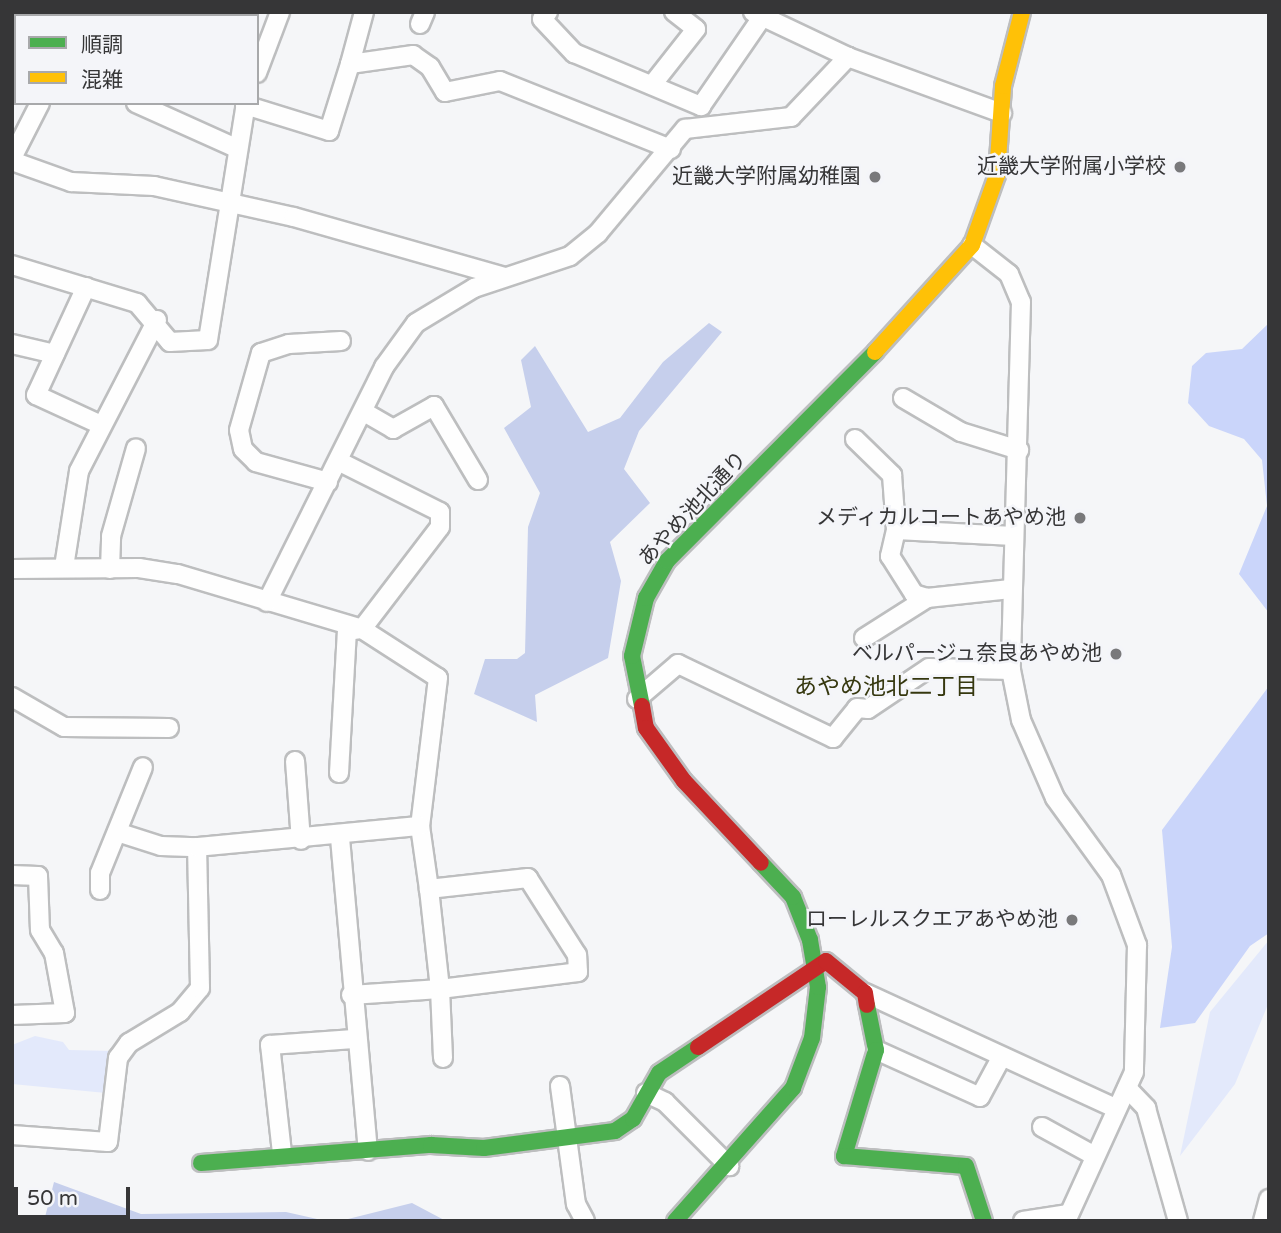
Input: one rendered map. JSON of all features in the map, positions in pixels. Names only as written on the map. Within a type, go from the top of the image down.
[{"type":"street","points":[[259,68],[280,12]]},
{"type":"street","points":[[248,105],[329,131],[364,12]]},
{"type":"street","points":[[548,12],[542,19],[574,53],[701,106],[757,16],[849,57],[1002,113]]},
{"type":"street","points":[[652,85],[696,29],[674,12]]},
{"type":"street","name":"あやめ池北通り","points":[[675,1221],[774,1116],[805,1064],[818,1012],[816,967],[793,897],[661,753],[637,699],[636,634],[646,598],[667,561],[922,304],[972,245],[992,197],[1010,46],[1022,12]]},
{"type":"street","points":[[350,64],[413,55],[430,67],[445,92],[500,81],[671,149]]},
{"type":"street","points":[[267,602],[340,463],[384,367],[416,323],[445,300],[504,277],[570,256],[671,149],[685,129],[791,117],[849,57]]},
{"type":"street","points":[[39,105],[12,160],[71,182],[153,186],[504,277]]},
{"type":"street","points":[[143,105],[236,148]]},
{"type":"street","points":[[12,265],[137,303],[157,320],[170,342],[208,340],[245,105]]},
{"type":"street","points":[[972,245],[1009,274],[1021,302],[1019,450],[1011,589],[1010,670],[1021,720],[1055,798],[1111,875],[1137,945],[1135,1072],[1067,1218],[1023,1221]]},
{"type":"street","points":[[86,288],[36,395],[99,424]]},
{"type":"street","points":[[64,567],[79,471],[99,424],[157,320]]},
{"type":"street","points":[[328,482],[256,462],[243,449],[239,430],[261,353],[289,344],[341,341]]},
{"type":"street","points":[[12,344],[55,354]]},
{"type":"street","points":[[903,398],[961,432],[1019,450]]},
{"type":"street","points":[[364,412],[393,429],[434,407],[478,480]]},
{"type":"street","points":[[855,439],[891,475],[896,530],[890,556],[914,594],[927,598],[1011,589]]},
{"type":"street","points":[[110,569],[111,536],[136,448]]},
{"type":"street","points":[[339,773],[347,631],[362,629],[440,527],[440,512],[340,463]]},
{"type":"street","points":[[896,530],[1014,536]]},
{"type":"street","points":[[12,569],[64,567],[178,575],[362,629],[438,678],[420,826],[440,989],[443,1058]]},
{"type":"street","points":[[864,638],[927,598]]},
{"type":"street","points":[[637,699],[678,664],[833,738],[857,708],[868,709],[929,668],[1010,670]]},
{"type":"street","points":[[12,697],[64,727],[169,729]]},
{"type":"street","points":[[295,761],[301,840]]},
{"type":"street","points":[[100,890],[117,832],[143,767]]},
{"type":"street","points":[[117,832],[161,846],[197,847],[340,838],[420,826]]},
{"type":"street","points":[[340,838],[354,1039],[368,1150]]},
{"type":"street","points":[[12,1135],[108,1142],[118,1058],[129,1043],[180,1012],[200,988],[197,847]]},
{"type":"street","points":[[12,875],[38,876],[40,930],[54,953],[65,1013],[12,1015]]},
{"type":"street","points":[[351,995],[440,989],[578,972],[577,955],[528,878],[429,889]]},
{"type":"street","points":[[201,1163],[282,1153],[568,1140],[615,1131],[633,1119],[659,1073],[826,961],[865,993],[1001,1058],[1117,1109]]},
{"type":"street","points":[[865,993],[876,1050],[844,1156],[937,1159],[966,1166],[984,1221]]},
{"type":"street","points":[[282,1153],[270,1045],[354,1039]]},
{"type":"street","points":[[876,1050],[980,1097],[1001,1058]]},
{"type":"street","points":[[561,1086],[576,1204],[585,1221]]},
{"type":"street","points":[[1127,1088],[1146,1108],[1178,1221]]},
{"type":"street","points":[[646,1093],[665,1102],[729,1166]]},
{"type":"street","points":[[1042,1127],[1095,1156]]},
{"type":"street","points":[[1263,1221],[1269,1199]]},
{"type":"shaded area","points":[[709,323],[722,332],[639,431],[624,469],[650,503],[610,542],[621,581],[608,658],[535,695],[537,722],[474,694],[485,659],[517,659],[525,653],[528,527],[540,493],[504,428],[531,407],[521,360],[535,346],[588,432],[620,418],[663,362]]},
{"type":"shaded area","points":[[1269,323],[1269,613],[1239,574],[1267,506],[1262,460],[1244,439],[1209,426],[1188,403],[1192,366],[1206,353],[1242,349]]},
{"type":"shaded area","points":[[1269,686],[1269,933],[1250,946],[1195,1023],[1160,1028],[1172,947],[1162,830]]},
{"type":"shaded area","points":[[1269,940],[1269,1002],[1235,1084],[1180,1156],[1210,1012]]},
{"type":"shaded area","points":[[35,1036],[63,1042],[69,1050],[113,1051],[106,1093],[12,1084],[12,1045]]},
{"type":"shaded area","points":[[54,1182],[141,1214],[286,1212],[326,1221],[44,1221]]},
{"type":"shaded area","points":[[412,1203],[446,1221],[340,1221]]},
{"type":"traffic: fast","points":[[642,706],[632,656],[646,598],[667,561],[875,352]]},
{"type":"traffic: fast","points":[[675,1221],[793,1088],[812,1038],[818,987],[810,940],[793,897],[761,863]]},
{"type":"traffic: fast","points":[[867,1005],[876,1050],[844,1156],[966,1166],[984,1221]]},
{"type":"traffic: fast","points":[[201,1163],[431,1145],[484,1148],[615,1131],[633,1119],[659,1073],[698,1047]]},
{"type":"traffic: slow","points":[[875,352],[972,245],[997,175],[1003,86],[1022,12]]},
{"type":"traffic: jam","points":[[642,706],[646,728],[684,781],[761,863]]},
{"type":"traffic: jam","points":[[698,1047],[826,961],[865,993],[867,1005]]},
{"type":"place","name":"近畿大学附属小学校","points":[[1180,167]]},
{"type":"place","name":"近畿大学附属幼稚園","points":[[875,177]]},
{"type":"place","name":"メディカルコートあやめ池","points":[[1080,518]]},
{"type":"place","name":"ベルパージュ奈良あやめ池","points":[[1116,654]]},
{"type":"place","name":"ローレルスクエアあやめ池","points":[[1072,920]]},
{"type":"district","name":"あやめ池北二丁目","points":[[886,687]]}]
